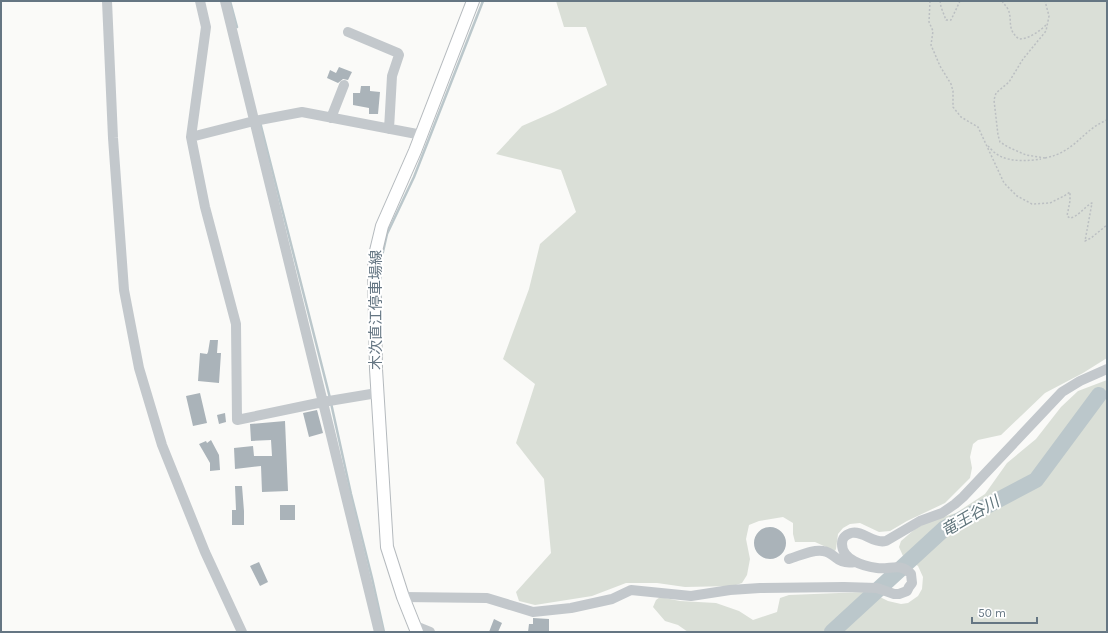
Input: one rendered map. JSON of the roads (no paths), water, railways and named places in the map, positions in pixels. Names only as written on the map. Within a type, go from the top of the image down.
[{"type":"main road","name":"木次直江停車場線","points":[[416,629],[403,597],[387,547],[376,393],[374,268],[378,239],[392,201],[422,134],[473,1]]},
{"type":"street","points":[[107,1],[113,138],[124,290],[138,368],[162,445],[205,552],[242,632]]},
{"type":"street","points":[[200,1],[206,27],[191,136],[205,207],[236,324],[238,420],[323,402],[376,393]]},
{"type":"street","points":[[225,1],[379,632]]},
{"type":"street","points":[[348,32],[398,53],[399,55],[392,76],[389,129]]},
{"type":"street","points":[[331,118],[344,85]]},
{"type":"street","points":[[191,136],[254,121],[302,112],[422,134]]},
{"type":"street","points":[[855,562],[844,554],[842,549],[842,538],[855,532],[880,542],[886,541],[920,520],[942,513],[963,497],[1062,392],[1080,380],[1107,369]]},
{"type":"street","points":[[403,597],[487,598],[533,612],[578,607],[612,599],[631,590],[691,596],[730,590],[760,588],[844,587],[877,588],[894,594],[899,594],[907,591],[912,582],[911,574],[905,568],[877,568],[855,562],[844,563],[823,551],[816,551],[789,559]]},
{"type":"street","points":[[416,629],[430,632]]},
{"type":"waterway","points":[[230,1],[237,27]]},
{"type":"waterway","points":[[381,319],[380,265],[387,234],[414,177],[483,1]]},
{"type":"waterway","points":[[260,122],[330,398]]},
{"type":"waterway","name":"竜王谷川","points":[[832,632],[945,528],[1036,480],[1099,395]]},
{"type":"waterway","points":[[331,403],[384,632]]}]
